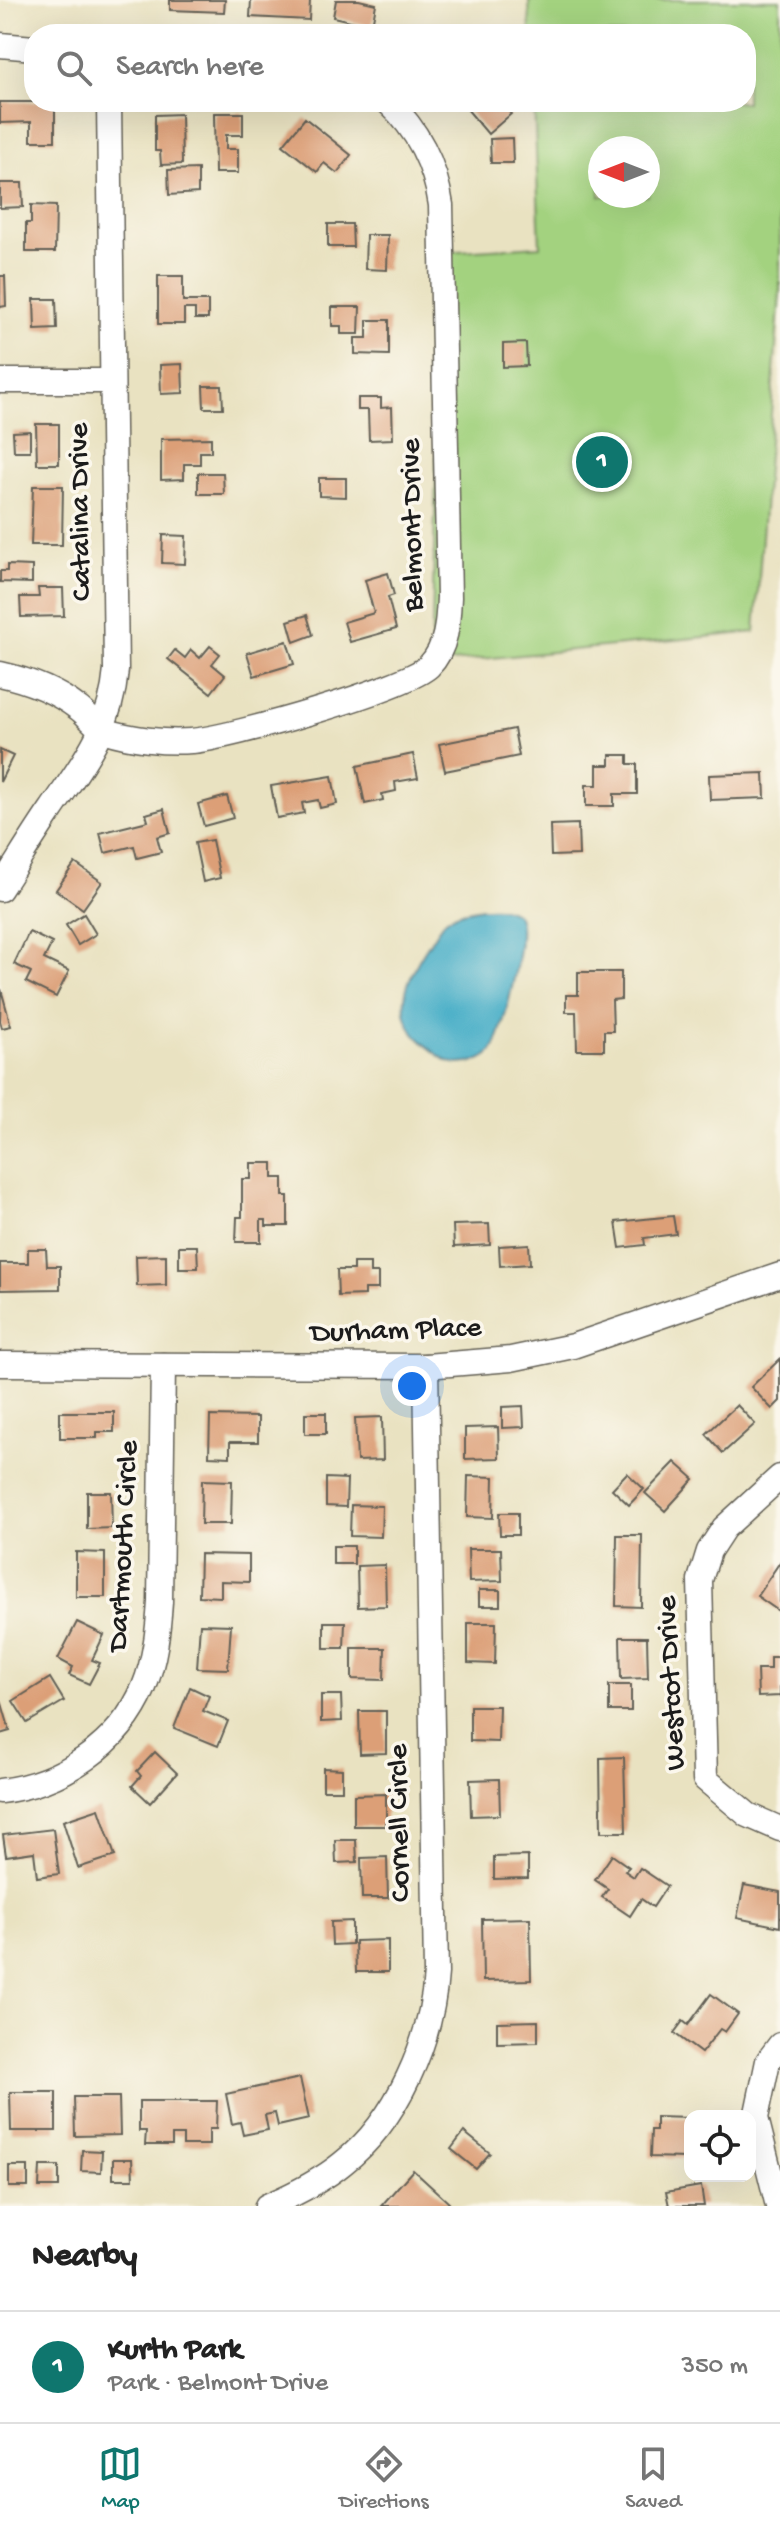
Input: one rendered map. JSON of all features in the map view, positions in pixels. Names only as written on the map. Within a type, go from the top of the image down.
[{"type":"street","points":[[0,45],[24,47]]},
{"type":"street","name":"Catalina Drive","points":[[0,889],[87,759],[103,730],[114,692],[109,112]]},
{"type":"street","name":"Belmont Drive","points":[[103,730],[171,742],[195,741],[233,733],[385,689],[418,675],[440,651],[448,622],[449,597],[441,205],[438,180],[428,156],[415,132],[397,112]]},
{"type":"street","points":[[0,381],[111,381]]},
{"type":"street","points":[[0,674],[61,697],[79,708],[103,730]]},
{"type":"street","name":"Durham Place","points":[[0,1364],[426,1366],[511,1359],[547,1353],[642,1324],[780,1275]]},
{"type":"street","name":"Dartmouth Circle","points":[[0,1791],[31,1784],[79,1763],[103,1746],[120,1727],[144,1687],[157,1641],[160,1602],[163,1365]]},
{"type":"street","name":"Cornell Circle","points":[[267,2206],[318,2181],[344,2163],[367,2140],[386,2115],[413,2066],[433,2005],[436,1973],[426,1366]]},
{"type":"street","name":"Westcot Drive","points":[[780,1477],[724,1528],[709,1551],[700,1580],[705,1779],[748,1815],[780,1829]]},
{"type":"street","points":[[778,2206],[756,2118],[768,2061],[780,2045]]},
{"type":"green space","points":[[529,0],[780,0],[780,292],[755,632],[431,664],[442,252],[540,246],[534,112],[756,112],[756,24],[530,24]]},
{"type":"water","points":[[482,908],[514,912],[520,924],[520,940],[508,1005],[497,1041],[486,1057],[459,1064],[442,1058],[415,1035],[408,1023],[405,997],[414,970],[442,924],[455,915]]},
{"type":"building","points":[[170,0],[225,0],[224,12],[170,10]]},
{"type":"building","points":[[251,0],[310,0],[309,20],[250,17]]},
{"type":"building","points":[[336,0],[376,4],[372,24],[333,17]]},
{"type":"building","points":[[0,102],[24,102],[24,112],[55,112],[55,141],[31,141],[31,122],[0,123]]},
{"type":"building","points":[[469,112],[509,112],[511,114],[488,134]]},
{"type":"building","points":[[214,113],[243,113],[243,135],[226,135],[226,149],[238,149],[238,173],[215,173]]},
{"type":"building","points":[[181,114],[182,164],[161,165],[160,151],[155,151],[155,115]]},
{"type":"building","points":[[305,118],[351,155],[337,173],[324,163],[317,172],[283,145]]},
{"type":"building","points":[[512,138],[513,163],[491,163],[490,139]]},
{"type":"building","points":[[198,169],[198,193],[169,195],[168,170]]},
{"type":"building","points":[[0,183],[22,183],[23,207],[0,208]]},
{"type":"building","points":[[31,205],[56,206],[55,252],[26,252],[26,223],[31,223]]},
{"type":"building","points":[[328,224],[352,224],[353,247],[328,247]]},
{"type":"building","points":[[366,235],[388,235],[387,270],[365,269]]},
{"type":"building","points":[[0,276],[5,276],[6,306],[0,307]]},
{"type":"building","points":[[158,276],[183,276],[183,301],[208,301],[208,319],[195,319],[195,309],[184,309],[184,324],[158,324]]},
{"type":"building","points":[[34,299],[56,299],[57,329],[35,330]]},
{"type":"building","points":[[332,307],[360,307],[359,334],[341,334],[341,326],[332,326]]},
{"type":"building","points":[[367,320],[389,320],[389,355],[355,354],[355,338],[367,338]]},
{"type":"building","points":[[526,343],[527,366],[503,367],[503,344]]},
{"type":"building","points":[[182,364],[183,393],[161,394],[160,365]]},
{"type":"building","points":[[203,386],[222,386],[223,408],[204,408]]},
{"type":"building","points":[[358,398],[381,398],[381,408],[392,407],[393,439],[369,440],[368,410],[358,410]]},
{"type":"building","points":[[36,424],[59,424],[59,464],[37,464]]},
{"type":"building","points":[[30,431],[30,451],[14,451],[13,432]]},
{"type":"building","points":[[211,438],[211,452],[200,452],[200,464],[184,464],[184,479],[161,480],[161,439]]},
{"type":"building","points":[[198,473],[223,473],[224,494],[198,494]]},
{"type":"building","points":[[319,478],[346,478],[346,497],[319,496]]},
{"type":"building","points":[[33,486],[63,486],[62,545],[31,545]]},
{"type":"building","points":[[163,535],[186,536],[185,564],[162,563]]},
{"type":"building","points":[[7,565],[32,566],[32,583],[0,582],[0,571],[7,571]]},
{"type":"building","points":[[388,573],[394,595],[388,597],[396,629],[350,642],[344,622],[374,613],[365,580]]},
{"type":"building","points":[[38,588],[63,588],[64,616],[21,617],[20,597],[39,597]]},
{"type":"building","points":[[307,615],[313,635],[294,642],[288,621]]},
{"type":"building","points":[[287,641],[294,664],[254,676],[247,653]]},
{"type":"building","points":[[210,646],[220,654],[212,664],[225,675],[211,693],[168,659],[175,650],[185,658],[191,650],[200,658]]},
{"type":"building","points":[[514,729],[519,756],[445,771],[439,744]]},
{"type":"building","points":[[0,750],[13,756],[0,782]]},
{"type":"building","points":[[413,754],[418,778],[395,782],[396,791],[382,794],[383,800],[365,804],[357,766]]},
{"type":"building","points":[[610,755],[628,755],[628,764],[637,764],[637,794],[614,794],[614,806],[586,806],[586,785],[597,785],[597,765],[610,765]]},
{"type":"building","points":[[764,773],[765,798],[710,800],[709,775]]},
{"type":"building","points":[[332,776],[337,804],[320,808],[318,800],[302,803],[304,813],[277,818],[271,786]]},
{"type":"building","points":[[227,796],[233,818],[204,826],[198,804]]},
{"type":"building","points":[[164,809],[170,833],[157,837],[161,852],[137,858],[134,846],[105,853],[100,833],[148,821],[146,814]]},
{"type":"building","points":[[578,824],[579,855],[551,856],[550,825]]},
{"type":"building","points":[[212,840],[220,878],[203,882],[195,843]]},
{"type":"building","points":[[75,863],[102,882],[83,909],[56,890]]},
{"type":"building","points":[[84,914],[96,934],[78,945],[66,925]]},
{"type":"building","points":[[29,932],[52,943],[44,959],[69,971],[56,997],[26,982],[31,972],[14,964]]},
{"type":"building","points":[[578,972],[621,972],[621,999],[612,1000],[613,1031],[604,1031],[604,1050],[577,1050],[576,1012],[566,1012],[566,995],[578,995]]},
{"type":"building","points":[[1,989],[11,1026],[2,1028],[0,1021]]},
{"type":"building","points":[[251,1163],[273,1163],[273,1178],[283,1178],[283,1196],[288,1196],[288,1226],[266,1226],[266,1220],[261,1220],[261,1242],[236,1242],[237,1217],[242,1217],[242,1179],[251,1179]]},
{"type":"building","points":[[673,1216],[676,1234],[644,1238],[645,1245],[620,1248],[616,1222]]},
{"type":"building","points":[[489,1224],[490,1245],[454,1247],[453,1225]]},
{"type":"building","points":[[529,1244],[530,1264],[500,1266],[499,1246]]},
{"type":"building","points":[[179,1246],[197,1246],[198,1268],[179,1268]]},
{"type":"building","points":[[28,1249],[46,1249],[47,1266],[60,1266],[60,1289],[0,1290],[0,1263],[28,1263]]},
{"type":"building","points":[[166,1255],[166,1285],[137,1286],[136,1256]]},
{"type":"building","points":[[353,1263],[370,1263],[370,1273],[378,1273],[378,1289],[365,1289],[365,1295],[338,1296],[337,1270],[353,1270]]},
{"type":"building","points":[[780,1359],[780,1401],[772,1409],[751,1387]]},
{"type":"building","points":[[737,1405],[755,1424],[723,1453],[706,1434]]},
{"type":"building","points":[[523,1406],[524,1427],[502,1428],[502,1407]]},
{"type":"building","points":[[60,1412],[114,1412],[114,1432],[97,1432],[97,1438],[60,1438]]},
{"type":"building","points":[[305,1413],[326,1413],[326,1434],[305,1434]]},
{"type":"building","points":[[210,1416],[258,1417],[258,1442],[230,1442],[230,1457],[209,1456]]},
{"type":"building","points":[[382,1417],[383,1460],[357,1461],[355,1418]]},
{"type":"building","points":[[498,1427],[499,1458],[465,1459],[465,1428]]},
{"type":"building","points":[[675,1462],[694,1479],[665,1511],[645,1493]]},
{"type":"building","points":[[627,1473],[644,1489],[629,1505],[612,1489]]},
{"type":"building","points":[[468,1476],[494,1477],[493,1518],[467,1517]]},
{"type":"building","points":[[326,1478],[347,1479],[346,1507],[326,1506]]},
{"type":"building","points":[[202,1480],[232,1481],[231,1524],[201,1524]]},
{"type":"building","points":[[87,1492],[111,1492],[112,1528],[87,1529]]},
{"type":"building","points":[[351,1505],[382,1506],[381,1537],[350,1536]]},
{"type":"building","points":[[499,1513],[518,1513],[518,1535],[500,1535]]},
{"type":"building","points":[[617,1535],[642,1535],[641,1607],[616,1606]]},
{"type":"building","points":[[333,1546],[354,1546],[354,1564],[333,1564]]},
{"type":"building","points":[[468,1549],[501,1549],[502,1581],[469,1582]]},
{"type":"building","points":[[76,1552],[105,1553],[105,1597],[76,1597]]},
{"type":"building","points":[[200,1554],[249,1555],[249,1582],[221,1581],[221,1597],[199,1596]]},
{"type":"building","points":[[780,1562],[780,1612],[757,1596]]},
{"type":"building","points":[[385,1565],[386,1606],[358,1607],[357,1566]]},
{"type":"building","points":[[479,1590],[500,1590],[500,1606],[479,1606]]},
{"type":"building","points":[[77,1622],[104,1635],[92,1660],[100,1663],[89,1684],[69,1675],[73,1667],[58,1659]]},
{"type":"building","points":[[324,1622],[345,1622],[344,1648],[324,1648]]},
{"type":"building","points":[[468,1623],[496,1623],[495,1664],[468,1663]]},
{"type":"building","points":[[200,1624],[231,1625],[228,1669],[197,1668]]},
{"type":"building","points":[[620,1637],[647,1637],[648,1678],[621,1679]]},
{"type":"building","points":[[352,1648],[385,1648],[384,1680],[352,1679]]},
{"type":"building","points":[[770,1657],[780,1657],[780,1696],[758,1697],[757,1669],[770,1669]]},
{"type":"building","points":[[50,1678],[64,1701],[27,1723],[13,1701]]},
{"type":"building","points":[[609,1685],[631,1685],[631,1711],[609,1711]]},
{"type":"building","points":[[190,1687],[209,1696],[203,1711],[228,1721],[218,1746],[174,1728]]},
{"type":"building","points":[[321,1695],[341,1695],[342,1721],[321,1722]]},
{"type":"building","points":[[0,1701],[10,1731],[0,1734]]},
{"type":"building","points":[[470,1706],[499,1706],[498,1742],[470,1741]]},
{"type":"building","points":[[359,1711],[386,1711],[386,1753],[360,1754]]},
{"type":"building","points":[[155,1752],[177,1773],[150,1803],[132,1786],[141,1776],[137,1771]]},
{"type":"building","points":[[624,1757],[626,1832],[601,1832],[600,1758]]},
{"type":"building","points":[[323,1768],[342,1769],[342,1790],[323,1790]]},
{"type":"building","points":[[499,1779],[500,1815],[471,1816],[470,1780]]},
{"type":"building","points":[[386,1794],[386,1826],[354,1826],[354,1795]]},
{"type":"building","points":[[99,1809],[115,1856],[78,1868],[63,1821]]},
{"type":"building","points":[[53,1829],[59,1874],[37,1877],[34,1852],[6,1856],[3,1835]]},
{"type":"building","points":[[335,1840],[356,1840],[357,1862],[336,1863]]},
{"type":"building","points":[[612,1855],[629,1867],[625,1871],[634,1877],[640,1868],[667,1886],[653,1907],[641,1899],[630,1916],[602,1897],[608,1889],[595,1880]]},
{"type":"building","points":[[528,1856],[528,1878],[494,1879],[494,1857]]},
{"type":"building","points":[[387,1857],[388,1898],[362,1898],[361,1858]]},
{"type":"building","points":[[744,1885],[780,1892],[780,1927],[737,1918]]},
{"type":"building","points":[[530,1918],[531,1980],[483,1981],[482,1919]]},
{"type":"building","points":[[352,1921],[352,1944],[332,1945],[331,1922]]},
{"type":"building","points":[[388,1940],[388,1972],[356,1972],[355,1941]]},
{"type":"building","points":[[711,1994],[738,2014],[725,2032],[720,2029],[701,2053],[674,2033],[683,2021],[688,2025]]},
{"type":"building","points":[[538,2021],[538,2042],[497,2043],[497,2022]]},
{"type":"building","points":[[300,2078],[309,2119],[278,2126],[275,2113],[265,2115],[268,2130],[243,2135],[240,2122],[232,2124],[226,2094]]},
{"type":"building","points":[[10,2092],[56,2092],[56,2131],[11,2131]]},
{"type":"building","points":[[74,2097],[119,2097],[120,2135],[75,2136]]},
{"type":"building","points":[[139,2101],[217,2101],[216,2129],[209,2129],[209,2145],[183,2145],[183,2135],[172,2135],[172,2145],[145,2145],[146,2131],[139,2131]]},
{"type":"building","points":[[656,2117],[684,2118],[684,2158],[650,2157],[651,2130],[656,2130]]},
{"type":"building","points":[[464,2132],[490,2153],[476,2169],[451,2149]]},
{"type":"building","points":[[82,2150],[102,2151],[101,2172],[81,2171]]},
{"type":"building","points":[[113,2159],[132,2159],[133,2179],[113,2179]]},
{"type":"building","points":[[9,2166],[28,2166],[28,2187],[9,2187]]},
{"type":"building","points":[[40,2166],[59,2166],[59,2187],[39,2187]]},
{"type":"building","points":[[413,2170],[449,2203],[446,2206],[381,2206]]},
{"type":"building","points":[[701,2186],[704,2206],[669,2206],[666,2192]]},
{"type":"place","name":"Kurth Park","points":[[602,462]]}]
